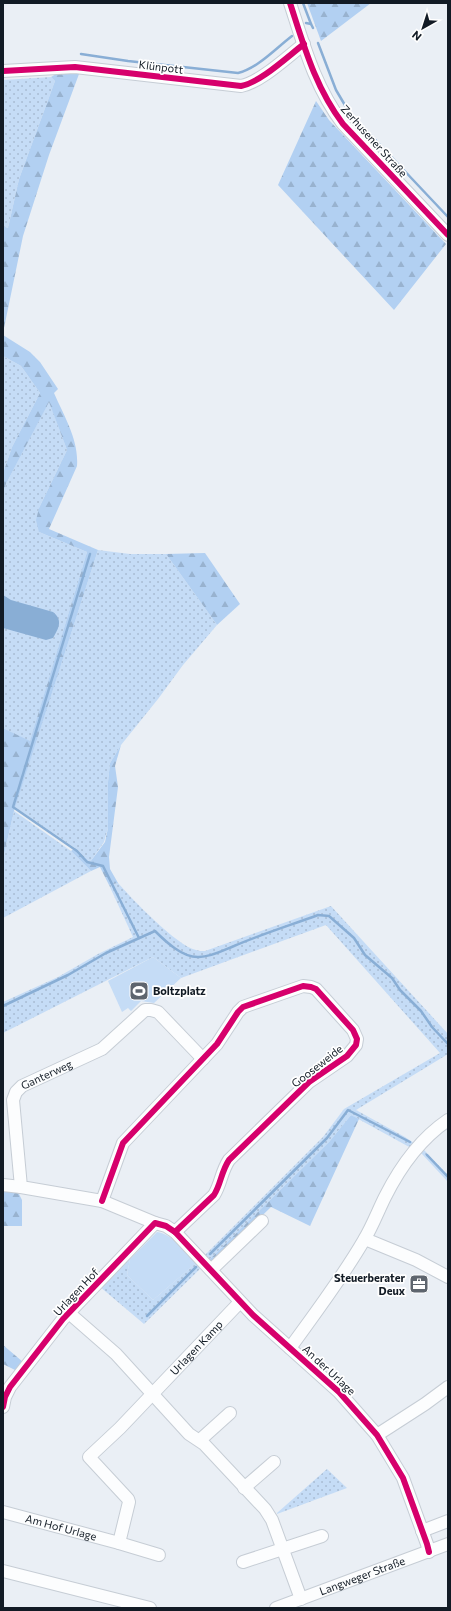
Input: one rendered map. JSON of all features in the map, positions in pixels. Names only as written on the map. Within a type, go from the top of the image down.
[{"type":"street","name":"Zerhusener Straße","points":[[290,3],[319,86],[331,108],[343,124],[448,235]]},
{"type":"street","name":"Klünpott","points":[[3,71],[75,67],[241,86],[257,79],[304,44]]},
{"type":"street","name":"Gooseweide","points":[[102,1201],[123,1143],[217,1044],[238,1012],[243,1007],[304,986],[316,989],[352,1030],[357,1039],[356,1045],[347,1056],[309,1082],[229,1160],[223,1169],[214,1195],[175,1232]]},
{"type":"street","name":"Ganterweg","points":[[21,1187],[13,1100],[16,1092],[22,1086],[102,1049],[145,1010],[158,1012],[203,1059]]},
{"type":"street","name":"An der Urlage","points":[[290,1348],[340,1279],[365,1239],[400,1170],[418,1146],[448,1120]]},
{"type":"street","points":[[3,1185],[102,1201],[155,1223],[166,1226],[175,1232]]},
{"type":"street","points":[[211,1270],[262,1221]]},
{"type":"street","name":"Urlagen Hof","points":[[4,1400],[10,1387],[69,1313],[155,1223]]},
{"type":"street","name":"An der Urlage","points":[[175,1232],[240,1302],[352,1405],[377,1435],[402,1478],[429,1552]]},
{"type":"street","points":[[365,1239],[416,1260],[448,1278]]},
{"type":"street","name":"Urlagen Kamp","points":[[119,1543],[130,1502],[89,1457],[120,1428],[240,1302]]},
{"type":"street","name":"Urlagen Hof","points":[[69,1313],[116,1354],[153,1394]]},
{"type":"street","points":[[377,1435],[425,1404],[448,1387]]},
{"type":"street","points":[[153,1394],[189,1434],[200,1440],[269,1515],[283,1548],[301,1599]]},
{"type":"street","points":[[200,1440],[230,1413]]},
{"type":"street","points":[[244,1488],[274,1462]]},
{"type":"street","name":"Am Hof Urlage","points":[[3,1512],[159,1555]]},
{"type":"street","points":[[422,1531],[448,1521]]},
{"type":"street","points":[[243,1562],[322,1536]]},
{"type":"street","name":"Langweger Straße","points":[[276,1608],[448,1544]]},
{"type":"street","points":[[3,1571],[150,1608]]},
{"type":"shaded area","points":[[51,77],[55,81],[19,179],[8,228],[3,226],[3,80]]},
{"type":"shaded area","points":[[3,356],[21,366],[40,393],[12,447],[3,473]]},
{"type":"shaded area","points":[[49,401],[67,450],[39,508],[39,532],[87,552],[30,742],[3,728],[3,493],[6,484]]},
{"type":"shaded area","points":[[98,550],[130,554],[166,554],[217,625],[183,665],[121,745],[110,763],[108,782],[108,828],[104,842],[90,862],[75,848],[15,807]]},
{"type":"shaded area","points":[[3,595],[11,600],[53,612],[58,618],[59,624],[53,638],[46,640],[3,628]]},
{"type":"shaded area","points":[[14,811],[71,851],[91,871],[3,918],[3,859]]},
{"type":"shaded area","points":[[118,883],[167,931],[188,947],[199,951],[205,951],[331,906],[448,1034],[448,1054],[356,1110],[405,1137],[424,1150],[448,1175],[448,1182],[422,1154],[351,1115],[329,1142],[144,1324],[99,1286],[130,1259],[127,1275],[153,1300],[204,1256],[323,1137],[344,1109],[440,1053],[326,925],[181,978],[153,957],[3,1033],[3,1002],[58,977],[98,954],[133,937],[109,885]]},
{"type":"shaded area","name":"Boltzplatz","points":[[153,957],[181,978],[154,1003],[141,1001],[131,1011],[128,1008],[122,1012],[108,981]]},
{"type":"shaded area","points":[[157,1232],[168,1236],[196,1263],[153,1300],[127,1275],[130,1259]]},
{"type":"shaded area","points":[[327,1469],[347,1488],[277,1514],[277,1513]]},
{"type":"green space","points":[[307,3],[371,3],[321,41]]},
{"type":"green space","points":[[56,74],[79,74],[49,155],[23,236],[3,333],[3,226],[8,228],[19,179],[55,81],[51,77]]},
{"type":"green space","points":[[316,101],[329,120],[446,244],[394,310],[278,185]]},
{"type":"green space","points":[[3,335],[30,352],[40,362],[58,389],[54,393],[70,428],[76,447],[77,466],[49,529],[98,550],[14,811],[3,859],[3,728],[30,741],[87,552],[39,532],[36,520],[39,508],[67,450],[49,402],[6,484],[3,493],[3,473],[12,447],[40,393],[21,366],[3,356]]},
{"type":"green space","points":[[205,553],[240,604],[217,625],[166,554]]},
{"type":"green space","points":[[121,745],[115,766],[118,787],[109,857],[110,869],[118,883],[109,885],[100,867],[91,871],[71,851],[75,848],[90,862],[105,842],[108,828],[108,782],[110,763]]},
{"type":"green space","points":[[351,1115],[359,1119],[310,1226],[271,1207],[212,1264],[208,1261],[329,1142]]},
{"type":"green space","points":[[3,1190],[17,1190],[22,1200],[22,1226],[3,1226]]},
{"type":"green space","points":[[3,1345],[23,1362],[17,1371],[3,1364]]},
{"type":"waterway","points":[[303,3],[311,24]]},
{"type":"waterway","points":[[306,23],[311,24],[313,28]]},
{"type":"waterway","points":[[81,54],[128,61],[238,73],[245,71],[259,63],[292,36]]},
{"type":"waterway","points":[[318,43],[336,90],[349,112],[448,217]]},
{"type":"waterway","points":[[90,554],[13,807],[77,851],[87,862],[103,866],[139,938]]},
{"type":"waterway","points":[[3,1006],[68,975],[106,953],[155,931],[181,952],[193,957],[204,957],[318,915],[329,916],[354,938],[365,955],[392,978],[400,990],[421,1011],[432,1027],[448,1044]]},
{"type":"waterway","points":[[210,1254],[327,1138],[348,1110],[410,1142]]},
{"type":"waterway","points":[[427,1155],[448,1177]]},
{"type":"waterway","points":[[147,1316],[196,1267]]},
{"type":"cycle path","points":[[290,3],[311,66],[333,110],[343,124],[448,235]]},
{"type":"cycle path","points":[[3,71],[75,67],[241,86],[257,80],[304,44]]},
{"type":"cycle path","points":[[102,1201],[123,1143],[217,1044],[238,1012],[243,1007],[303,986],[316,989],[353,1030],[357,1039],[356,1045],[347,1056],[309,1082],[229,1160],[214,1195],[175,1232]]},
{"type":"cycle path","points":[[3,1407],[5,1397],[10,1387],[63,1319],[155,1223],[166,1226],[175,1232],[253,1315],[339,1392],[377,1435],[403,1478],[429,1552]]},
{"type":"place","name":"Boltzplatz","points":[[139,991]]},
{"type":"place","name":"Steuerberater Deux","points":[[419,1284]]}]
